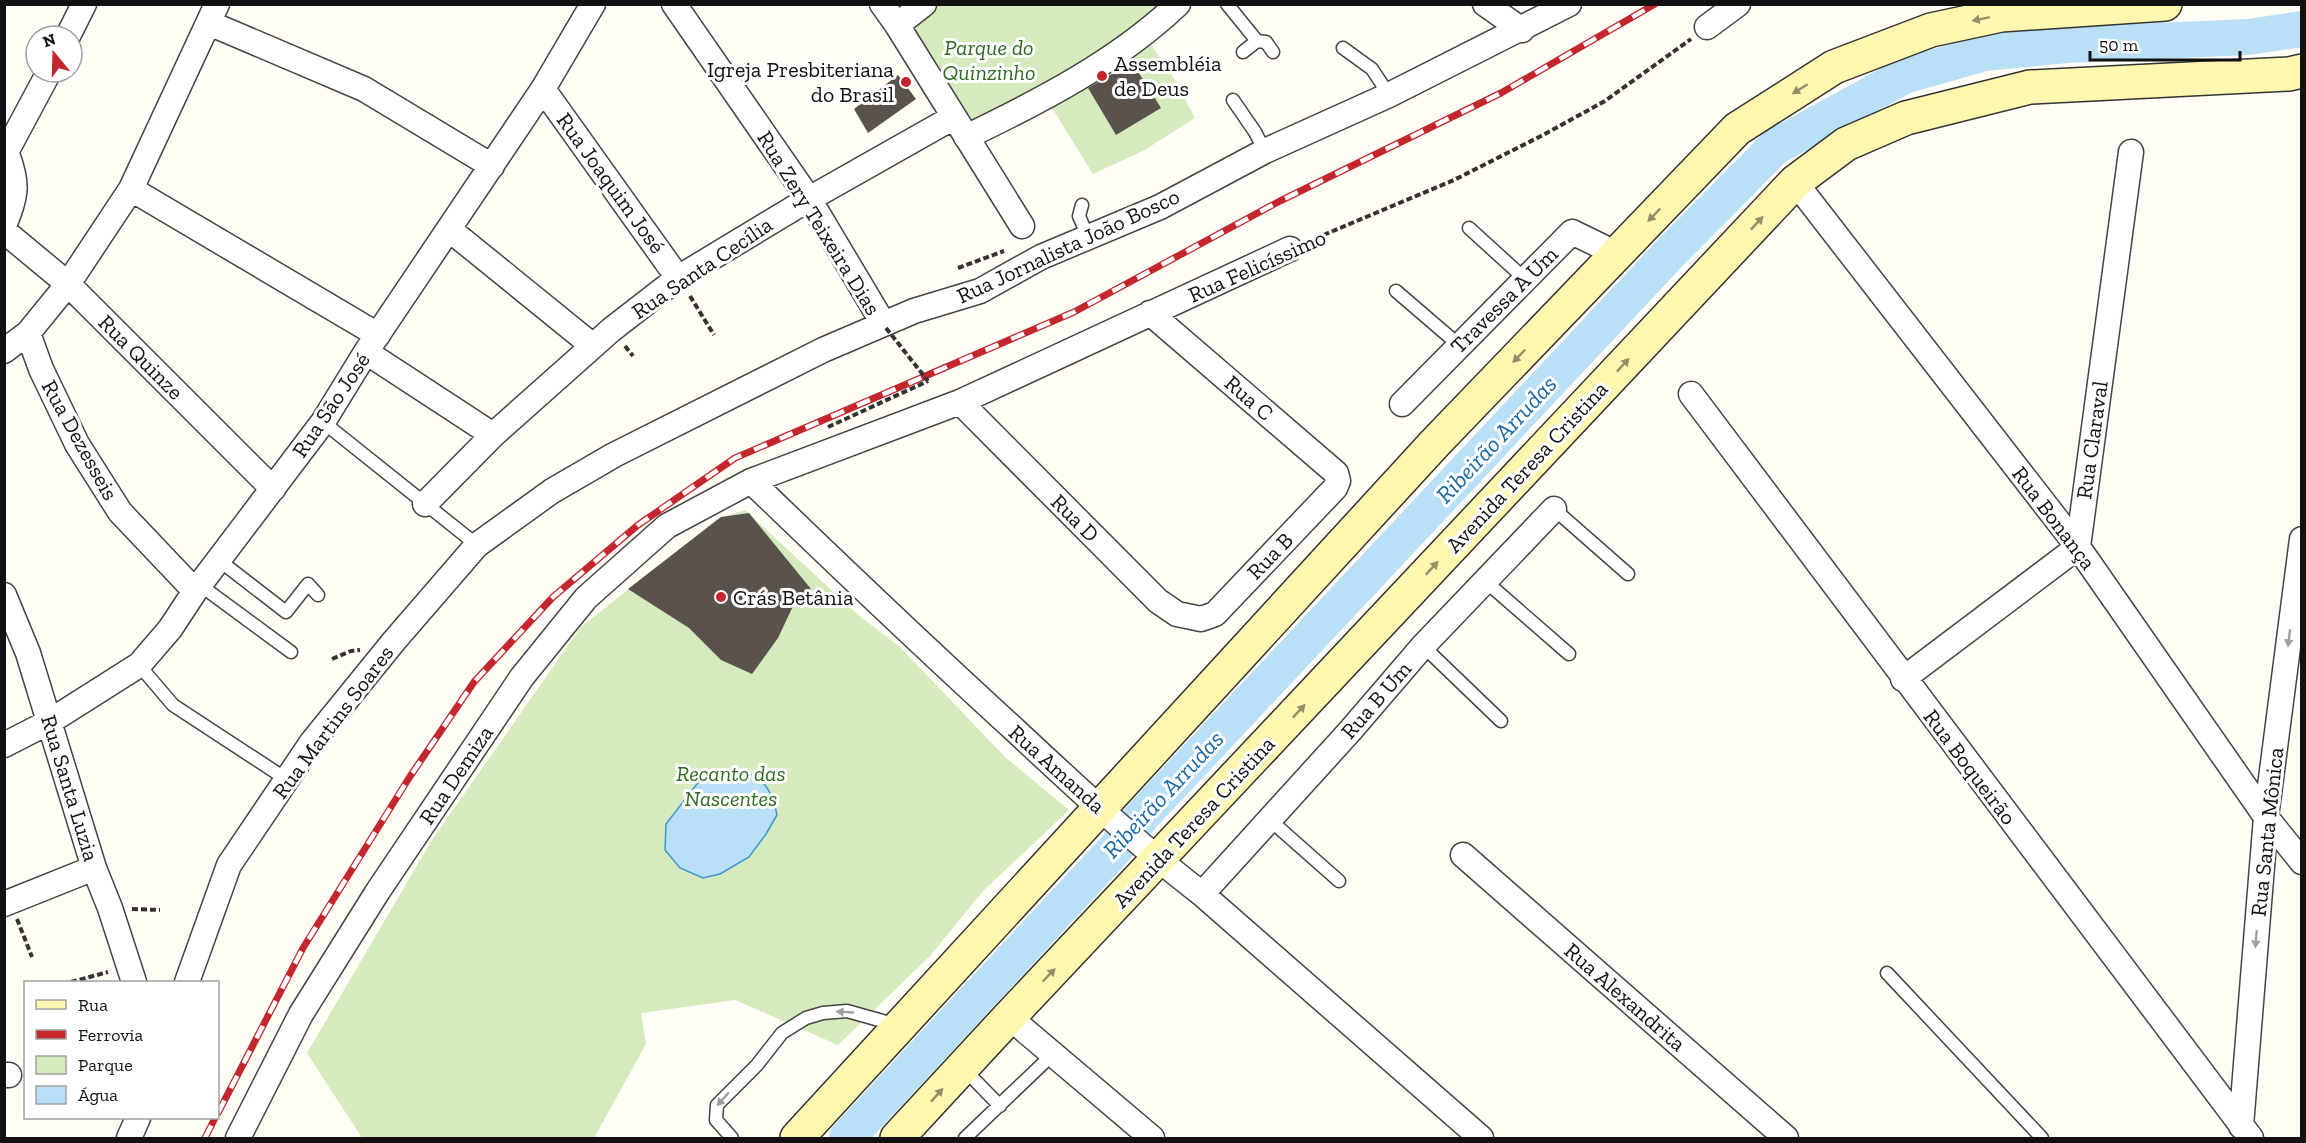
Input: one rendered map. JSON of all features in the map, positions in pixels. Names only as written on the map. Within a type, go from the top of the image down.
[{"type":"main road","points":[[797,1138],[901,1026],[1108,815],[1397,484],[1737,129],[1834,67],[1931,30],[2001,15],[2165,4]]},
{"type":"main road","name":"Avenida Teresa Cristina","points":[[897,1138],[1009,1017],[1152,854],[1795,182],[1846,144],[1905,118],[2030,87],[2289,74],[2301,71]]},
{"type":"street","points":[[74,24],[84,4]]},
{"type":"street","name":"Rua Zery Teixeira Dias","points":[[674,4],[808,199],[884,326]]},
{"type":"street","points":[[882,4],[960,127],[1017,237]]},
{"type":"street","points":[[897,25],[924,4]]},
{"type":"street","name":"Rua Santa Cecília","points":[[425,504],[494,435],[593,346],[678,278],[808,199],[960,127],[1038,102],[1149,31],[1178,4]]},
{"type":"street","points":[[1485,4],[1522,30]]},
{"type":"street","name":"Rua Jornalista João Bosco","points":[[477,545],[552,491],[614,455],[823,350],[884,326],[914,311],[980,291],[1041,257],[1160,207],[1265,151],[1389,95],[1522,30],[1569,4]]},
{"type":"street","points":[[1707,27],[1738,4]]},
{"type":"street","name":"Rua São José","points":[[4,745],[49,722],[139,665],[170,629],[198,588],[323,422],[372,343],[543,89],[584,7]]},
{"type":"street","points":[[4,351],[28,333],[68,284],[131,189],[213,14],[364,89],[492,166]]},
{"type":"street","points":[[4,226],[15,199],[15,176],[5,154],[43,84]]},
{"type":"street","name":"Rua Joaquim José","points":[[543,89],[678,278]]},
{"type":"street","name":"Rua Claraval","points":[[2078,547],[2131,152]]},
{"type":"street","name":"Rua Bonança","points":[[1795,182],[2078,547],[2266,817],[2301,862]]},
{"type":"street","points":[[131,189],[372,343],[494,435]]},
{"type":"street","points":[[450,230],[593,346]]},
{"type":"street","name":"Rua Quinze","points":[[4,231],[68,284],[273,489]]},
{"type":"street","name":"Travessa A Um","points":[[1402,404],[1572,232],[1617,254]]},
{"type":"street","name":"Rua Felicíssimo","points":[[751,482],[960,402],[1290,249]]},
{"type":"street","name":"Rua C","points":[[1150,313],[1336,473],[1338,481],[1335,488]]},
{"type":"street","name":"Rua Dezesseis","points":[[28,333],[41,369],[77,444],[120,512],[198,588]]},
{"type":"street","name":"Rua Boqueirão","points":[[1691,394],[1903,679],[2246,1132]]},
{"type":"street","name":"Rua D","points":[[960,402],[1158,601],[1177,614],[1201,619]]},
{"type":"street","name":"Rua Amanda","points":[[751,482],[975,694],[1108,815],[1202,894],[1481,1138]]},
{"type":"street","name":"Rua Demiza","points":[[238,1138],[302,1014],[378,891],[522,678],[586,598],[667,526],[751,482]]},
{"type":"street","name":"Rua B","points":[[1201,619],[1215,614],[1335,488]]},
{"type":"street","name":"Rua B Um","points":[[1202,894],[1350,731],[1423,646],[1484,580],[1554,510]]},
{"type":"street","name":"Rua Santa Mônica","points":[[2246,1132],[2266,817],[2301,539]]},
{"type":"street","name":"Rua Martins Soares","points":[[187,981],[229,865],[267,811],[286,779],[312,742],[394,641],[477,545]]},
{"type":"street","points":[[1903,679],[2078,547]]},
{"type":"street","name":"Rua Santa Luzia","points":[[4,595],[28,653],[94,868],[131,974]]},
{"type":"street","name":"Rua Alexandrita","points":[[1463,855],[1786,1138]]},
{"type":"street","points":[[8,903],[94,868]]},
{"type":"street","points":[[1009,1017],[1152,1138]]},
{"type":"street","points":[[129,1138],[138,1119]]},
{"type":"lane","points":[[1227,4],[1257,41]]},
{"type":"lane","points":[[1243,52],[1257,41],[1266,42],[1273,52]]},
{"type":"lane","points":[[1343,48],[1372,69],[1389,95]]},
{"type":"lane","points":[[1233,100],[1256,132],[1265,151]]},
{"type":"lane","points":[[1082,205],[1079,216],[1088,237]]},
{"type":"lane","points":[[1469,228],[1525,279]]},
{"type":"lane","points":[[1396,291],[1460,346]]},
{"type":"lane","points":[[323,422],[477,545]]},
{"type":"lane","points":[[1554,510],[1628,574]]},
{"type":"lane","points":[[220,561],[286,612],[308,584],[318,595]]},
{"type":"lane","points":[[1484,580],[1569,654]]},
{"type":"lane","points":[[198,588],[291,652]]},
{"type":"lane","points":[[1423,646],[1501,722]]},
{"type":"lane","points":[[139,665],[173,705],[286,779]]},
{"type":"lane","points":[[1269,819],[1339,881]]},
{"type":"lane","points":[[1887,973],[2042,1138]]},
{"type":"lane","points":[[732,1138],[716,1120],[717,1105],[757,1065],[782,1034],[806,1017],[847,1011],[901,1026]]},
{"type":"lane","points":[[965,1138],[1053,1054]]},
{"type":"lane","points":[[962,1068],[1000,1106]]},
{"type":"path","name":"Rua Felicíssimo","points":[[1290,249],[1454,180],[1543,135],[1605,101],[1707,27]]},
{"type":"path","points":[[958,268],[1017,237]]},
{"type":"path","points":[[678,278],[714,335]]},
{"type":"path","points":[[884,326],[928,381]]},
{"type":"path","points":[[8,903],[32,957]]},
{"type":"path","points":[[78,981],[131,974]]},
{"type":"green space","name":"Parque do Quinzinho","points":[[933,5],[1169,5],[1134,35],[968,130],[902,23]]},
{"type":"green space","points":[[1148,40],[1172,75],[1195,118],[1143,151],[1093,174],[1049,103]]},
{"type":"green space","name":"Recanto das Nascentes","points":[[745,510],[857,614],[900,647],[1005,757],[1069,810],[983,891],[930,956],[838,1045],[735,1000],[641,1013],[646,1044],[594,1138],[362,1138],[307,1053],[432,840],[581,627],[717,519]]},
{"type":"water","points":[[707,771],[719,774],[744,772],[759,779],[765,784],[773,799],[777,815],[749,857],[720,874],[703,878],[680,868],[665,850],[666,824]]},
{"type":"building","points":[[1132,62],[1161,108],[1116,135],[1088,88]]},
{"type":"building","points":[[898,75],[916,99],[868,133],[854,109]]},
{"type":"building","name":"Crás Betânia","points":[[749,513],[811,589],[794,604],[778,638],[752,674],[721,660],[689,628],[628,589],[721,517]]},
{"type":"waterway","name":"Ribeirão Arrudas","points":[[847,1138],[1114,850],[1144,814],[1672,251],[1775,147],[1904,76],[1985,53],[2067,45],[2248,37],[2302,29]]},
{"type":"railway","points":[[219,1111],[303,948],[409,778],[474,682],[553,597],[638,525],[735,458],[1074,312],[1280,201],[1501,93],[1655,4]]},
{"type":"railway","points":[[205,1138],[214,1119]]},
{"type":"place","name":"Assembléia de Deus","points":[[1102,76]]},
{"type":"place","name":"Igreja Presbiteriana do Brasil","points":[[906,82]]},
{"type":"place","name":"Crás Betânia","points":[[721,597]]}]
